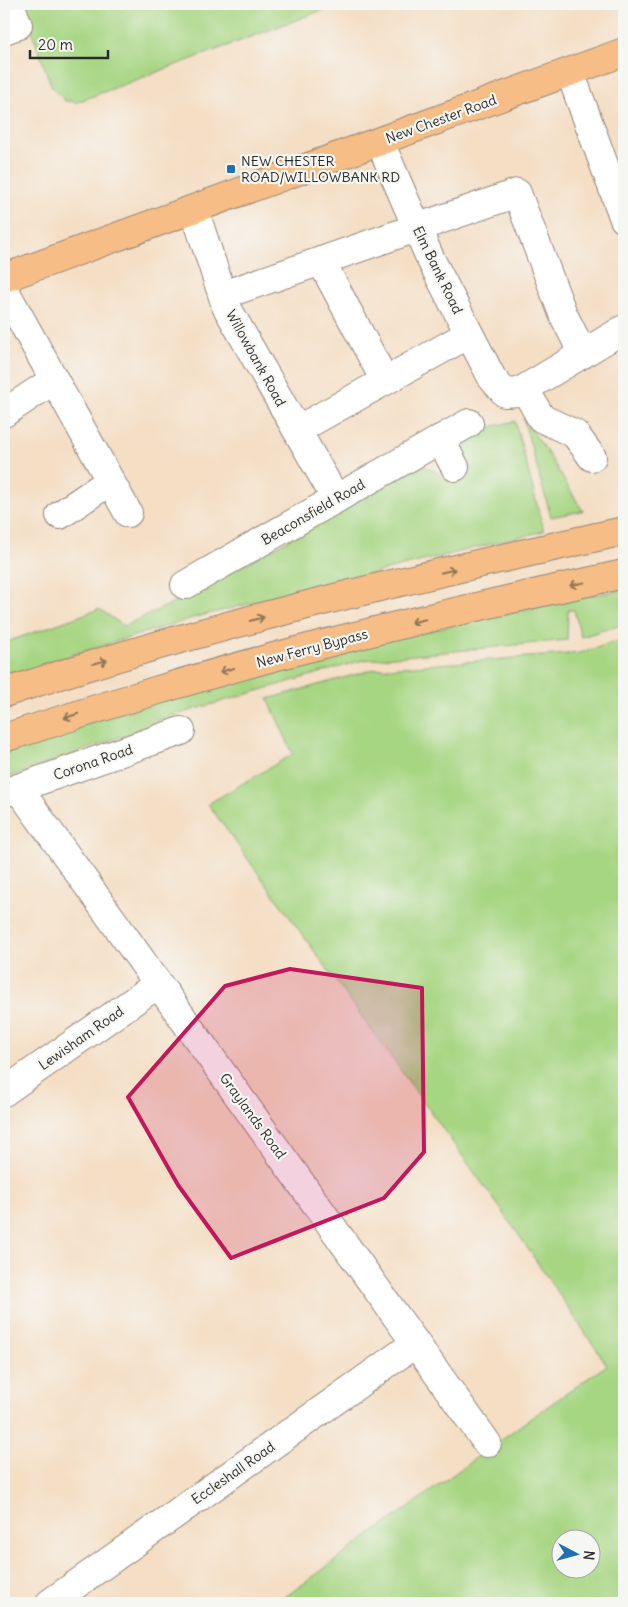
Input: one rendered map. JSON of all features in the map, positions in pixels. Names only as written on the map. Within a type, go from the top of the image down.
[{"type":"main road","name":"New Chester Road","points":[[4,278],[624,52]]},
{"type":"main road","points":[[4,693],[87,665],[320,602],[495,560],[624,532]]},
{"type":"main road","name":"New Ferry Bypass","points":[[4,738],[139,695],[306,648],[482,605],[624,574]]},
{"type":"street","points":[[4,30],[18,25],[10,4]]},
{"type":"street","points":[[570,72],[624,219]]},
{"type":"street","name":"Elm Bank Road","points":[[380,142],[430,258],[492,378],[515,391],[541,418],[575,434],[592,457]]},
{"type":"street","points":[[223,295],[517,193],[563,314],[583,354]]},
{"type":"street","name":"Willowbank Road","points":[[194,209],[226,306],[336,499]]},
{"type":"street","points":[[321,261],[385,381]]},
{"type":"street","points":[[4,289],[128,513]]},
{"type":"street","points":[[515,391],[624,329]]},
{"type":"street","points":[[297,430],[469,334]]},
{"type":"street","points":[[4,413],[54,380]]},
{"type":"street","name":"Beaconsfield Road","points":[[185,585],[469,422]]},
{"type":"street","points":[[440,439],[455,467]]},
{"type":"street","points":[[60,515],[110,481]]},
{"type":"street","name":"Corona Road","points":[[11,790],[181,731]]},
{"type":"street","name":"Graylands Road","points":[[11,790],[158,984],[487,1443]]},
{"type":"street","name":"Lewisham Road","points":[[4,1092],[158,984]]},
{"type":"street","name":"Eccleshall Road","points":[[50,1603],[416,1343]]},
{"type":"highlighted area","points":[[290,969],[422,988],[424,1152],[384,1198],[231,1258],[178,1185],[128,1097],[225,986]]},
{"type":"green space","points":[[22,4],[339,4],[77,102],[65,101],[52,88]]},
{"type":"green space","points":[[523,418],[545,449],[583,511],[551,517]]},
{"type":"green space","points":[[515,421],[544,531],[196,617],[63,658],[4,679],[4,643],[99,609],[124,626],[188,596],[421,466],[433,470],[443,478],[466,465],[462,454],[464,441],[478,430]]},
{"type":"green space","points":[[624,589],[624,624],[581,637],[574,610],[568,610],[567,640],[364,660],[158,720],[126,735],[4,779],[4,752],[126,711],[249,676],[373,644],[498,615]]},
{"type":"green space","points":[[624,639],[624,1603],[277,1603],[524,1423],[607,1365],[503,1212],[208,804],[293,754],[268,699],[375,669],[580,653]]},
{"type":"place","name":"NEW CHESTER ROAD/WILLOWBANK RD","points":[[231,169]]}]
